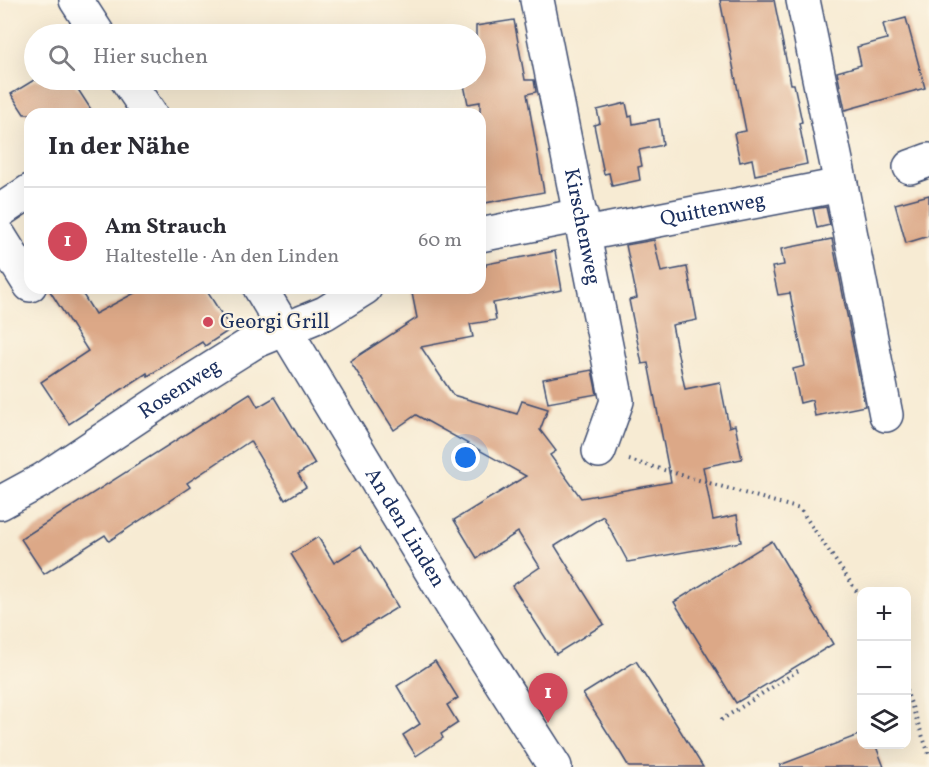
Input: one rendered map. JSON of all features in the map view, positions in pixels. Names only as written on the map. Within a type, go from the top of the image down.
[{"type":"street","points":[[76,0],[92,24]]},
{"type":"street","name":"Kirschenweg","points":[[537,0],[617,401],[598,451]]},
{"type":"street","points":[[803,0],[886,415]]},
{"type":"street","points":[[133,90],[145,108]]},
{"type":"street","name":"Quittenweg","points":[[583,225],[841,184]]},
{"type":"street","points":[[0,211],[24,195]]},
{"type":"street","points":[[486,234],[583,225]]},
{"type":"street","points":[[0,237],[24,275]]},
{"type":"street","name":"An den Linden","points":[[264,294],[454,609],[555,767]]},
{"type":"street","name":"Rosenweg","points":[[0,503],[44,479],[254,342],[325,313],[355,294]]},
{"type":"path","points":[[629,460],[800,510],[857,593]]},
{"type":"path","points":[[721,720],[799,670]]},
{"type":"path","points":[[908,695],[929,754]]},
{"type":"building","points":[[720,0],[774,0],[791,84],[794,84],[802,122],[799,123],[807,164],[755,175],[752,159],[740,162],[734,133],[746,131]]},
{"type":"building","points":[[906,18],[925,88],[845,110],[837,72],[861,65],[857,47],[887,39],[883,24]]},
{"type":"building","points":[[514,20],[525,80],[534,80],[536,92],[527,94],[544,192],[486,203],[486,108],[480,108],[480,102],[468,104],[465,90],[486,90],[486,24]]},
{"type":"building","points":[[24,86],[24,90],[78,90],[90,108],[24,108],[24,114],[11,94]]},
{"type":"building","points":[[626,103],[633,124],[659,119],[663,145],[639,150],[642,166],[638,167],[640,180],[612,186],[609,173],[604,174],[594,125],[600,123],[597,110]]},
{"type":"building","points":[[929,195],[929,236],[906,243],[895,204]]},
{"type":"building","points":[[826,207],[830,225],[817,228],[813,209]]},
{"type":"building","points":[[832,239],[865,406],[815,416],[812,400],[800,403],[793,369],[805,366],[790,293],[778,295],[772,267],[784,265],[781,249]]},
{"type":"building","points":[[654,240],[661,272],[687,267],[697,320],[672,325],[685,389],[720,382],[729,427],[735,425],[742,459],[703,467],[713,520],[737,515],[741,542],[628,562],[603,516],[555,546],[604,624],[556,654],[512,586],[540,567],[518,532],[477,558],[454,520],[526,476],[416,415],[394,430],[350,361],[417,318],[412,294],[486,294],[486,264],[555,251],[562,290],[493,303],[496,320],[470,324],[473,337],[421,347],[453,395],[517,414],[522,401],[548,409],[540,430],[556,451],[550,455],[581,498],[671,482],[648,363],[642,364],[629,300],[637,298],[626,245]]},
{"type":"building","points":[[52,294],[83,294],[95,314],[133,294],[209,294],[231,329],[205,346],[202,342],[148,376],[147,373],[69,424],[41,382],[88,351]]},
{"type":"building","points":[[592,370],[597,394],[548,403],[543,379]]},
{"type":"building","points":[[250,393],[258,407],[275,397],[315,464],[298,474],[306,487],[285,500],[250,441],[187,483],[190,487],[109,541],[105,535],[44,574],[21,539]]},
{"type":"building","points":[[318,537],[334,563],[361,546],[398,607],[344,640],[291,554]]},
{"type":"building","points":[[772,541],[833,644],[736,703],[674,602]]},
{"type":"building","points":[[435,661],[458,698],[447,705],[458,723],[441,734],[443,738],[416,756],[403,735],[420,724],[397,686]]},
{"type":"building","points":[[636,661],[703,767],[629,767],[583,694]]},
{"type":"building","points":[[857,736],[857,749],[877,749],[884,767],[780,767],[780,765]]},
{"type":"place","name":"Georgi Grill","points":[[208,322]]},
{"type":"place","name":"Am Strauch","points":[[548,723]]}]
